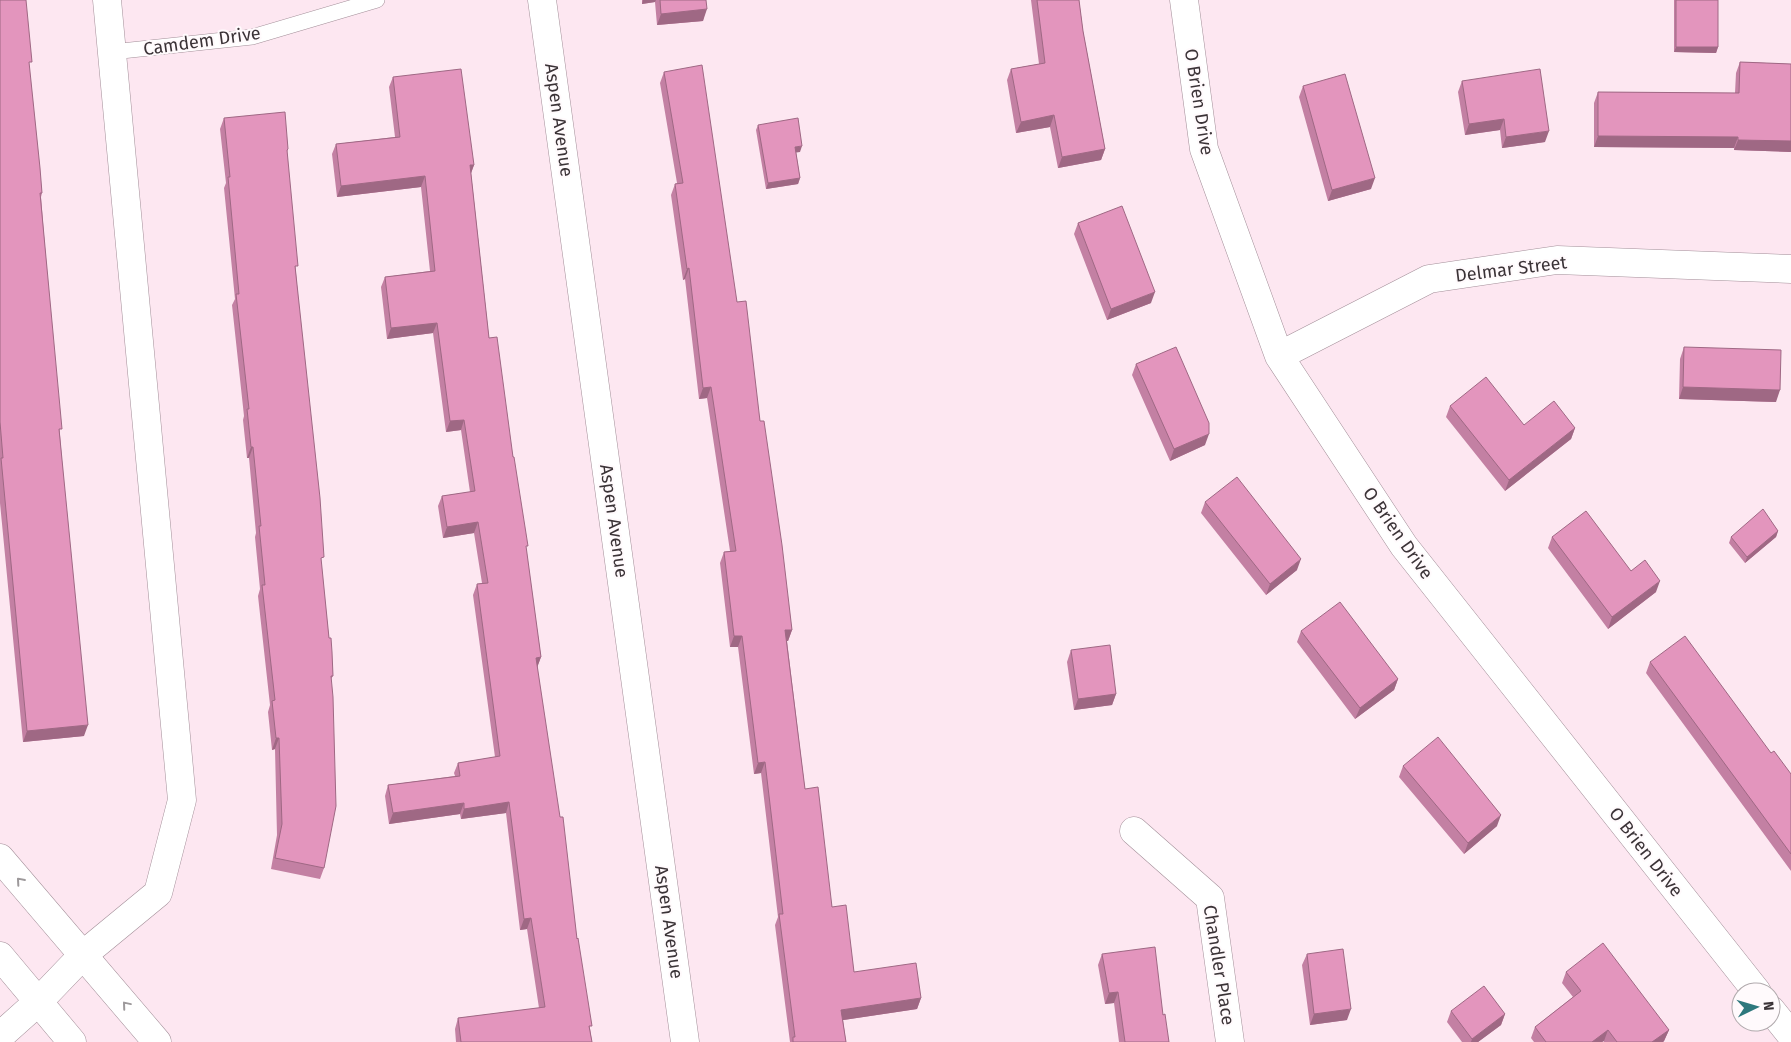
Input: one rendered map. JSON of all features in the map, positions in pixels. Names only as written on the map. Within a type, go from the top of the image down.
[{"type":"main road","points":[[0,1036],[38,1002],[84,954],[158,893],[182,800],[107,0]]},
{"type":"main road","name":"Aspen Avenue","points":[[542,0],[685,1042]]},
{"type":"main road","name":"O Brien Drive","points":[[1184,0],[1204,149],[1278,356],[1404,546],[1749,982]]},
{"type":"main road","name":"Delmar Street","points":[[1278,356],[1429,280],[1557,260],[1791,269]]},
{"type":"main road","name":"Chandler Place","points":[[1134,831],[1210,898],[1230,1042]]},
{"type":"main road","points":[[0,858],[84,954],[157,1042]]},
{"type":"main road","points":[[0,956],[72,1042]]},
{"type":"main road","points":[[1781,1022],[1791,1035]]},
{"type":"lane","name":"Camdem Drive","points":[[112,52],[252,36],[378,0]]},
{"type":"building","points":[[0,0],[26,0],[32,62],[29,62],[62,429],[59,429],[88,725],[27,731],[1,458],[3,458],[0,422]]},
{"type":"building","points":[[660,0],[706,0],[707,9],[661,14]]},
{"type":"building","points":[[1037,0],[1079,0],[1105,149],[1062,157],[1054,115],[1021,122],[1011,69],[1045,63]]},
{"type":"building","points":[[1676,0],[1718,0],[1718,47],[1676,47]]},
{"type":"building","points":[[1740,62],[1791,64],[1791,141],[1738,140],[1738,137],[1598,136],[1598,92],[1739,93]]},
{"type":"building","points":[[702,65],[737,302],[746,301],[760,421],[764,421],[782,545],[792,630],[785,630],[805,789],[818,787],[832,907],[846,905],[854,972],[916,963],[921,998],[841,1010],[846,1042],[793,1042],[793,1037],[795,1037],[779,914],[783,914],[765,762],[758,763],[742,636],[734,636],[724,552],[736,551],[711,387],[703,388],[689,268],[687,269],[675,184],[683,183],[664,72]]},
{"type":"building","points":[[461,69],[474,165],[470,165],[489,338],[497,337],[513,457],[528,546],[526,546],[541,657],[536,658],[560,817],[563,817],[577,939],[592,1026],[589,1026],[592,1042],[461,1042],[458,1018],[545,1007],[531,918],[524,919],[509,802],[464,809],[464,803],[393,813],[388,785],[460,776],[458,763],[500,756],[477,584],[488,583],[478,522],[447,527],[442,496],[475,491],[464,420],[450,421],[437,323],[391,328],[385,277],[435,271],[425,176],[341,186],[336,144],[400,137],[393,77]]},
{"type":"building","points":[[1540,69],[1549,131],[1506,137],[1504,119],[1469,124],[1462,81]]},
{"type":"building","points":[[1345,74],[1375,178],[1332,190],[1303,86]]},
{"type":"building","points":[[285,112],[298,266],[295,266],[320,498],[324,557],[321,558],[332,652],[333,676],[331,676],[336,806],[324,868],[275,858],[282,824],[279,738],[276,738],[272,701],[275,700],[262,585],[265,585],[259,526],[261,526],[236,294],[239,294],[224,118]]},
{"type":"building","points":[[798,118],[802,146],[795,147],[800,178],[768,183],[758,125]]},
{"type":"building","points":[[1122,206],[1155,292],[1111,309],[1078,223]]},
{"type":"building","points":[[1176,347],[1209,423],[1209,434],[1174,449],[1136,364]]},
{"type":"building","points":[[1684,347],[1781,350],[1780,390],[1683,387]]},
{"type":"building","points":[[1486,377],[1524,425],[1554,401],[1575,428],[1509,480],[1450,406]]},
{"type":"building","points":[[1237,477],[1301,559],[1270,584],[1205,502]]},
{"type":"building","points":[[1763,509],[1778,531],[1747,557],[1731,537]]},
{"type":"building","points":[[1586,511],[1631,571],[1645,560],[1660,581],[1612,617],[1552,537]]},
{"type":"building","points":[[1340,602],[1398,679],[1360,708],[1301,631]]},
{"type":"building","points":[[1685,636],[1771,753],[1774,751],[1791,774],[1791,854],[1650,662]]},
{"type":"building","points":[[1110,645],[1116,694],[1078,699],[1071,650]]},
{"type":"building","points":[[1438,737],[1501,815],[1468,843],[1403,766]]},
{"type":"building","points":[[1603,943],[1669,1030],[1652,1042],[1617,1042],[1608,1030],[1592,1042],[1546,1042],[1535,1027],[1581,991],[1566,972]]},
{"type":"building","points":[[1155,947],[1163,1015],[1165,1014],[1169,1042],[1125,1042],[1118,992],[1109,993],[1102,954]]},
{"type":"building","points":[[1343,949],[1351,1009],[1314,1014],[1307,954]]},
{"type":"building","points":[[1484,986],[1505,1014],[1472,1039],[1451,1011]]}]
